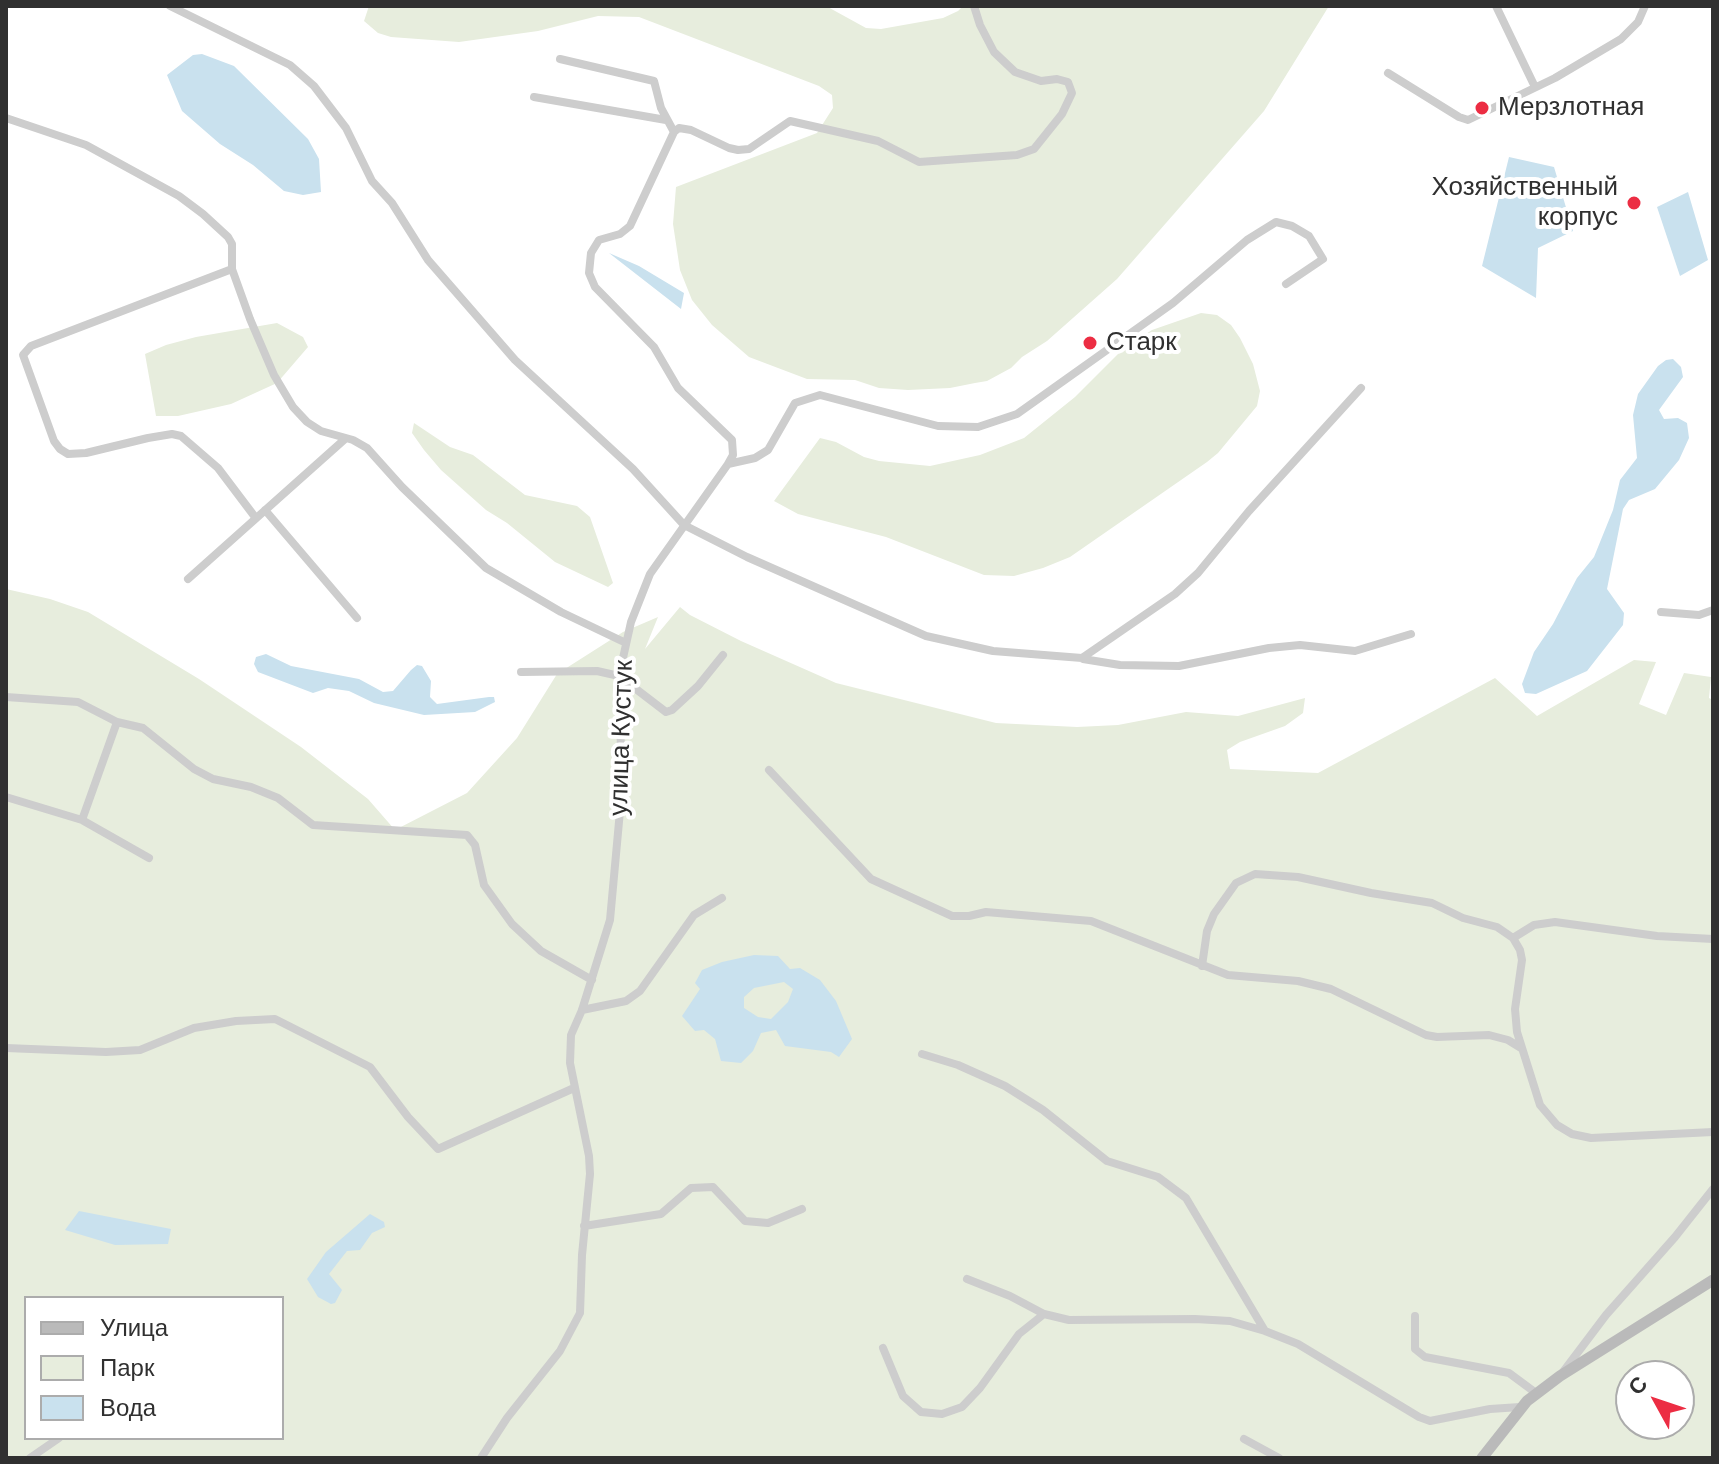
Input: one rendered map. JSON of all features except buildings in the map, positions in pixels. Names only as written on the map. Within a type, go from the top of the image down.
[{"type":"main road","points":[[1482,1458],[1520,1407],[1536,1393],[1713,1280]]},
{"type":"street","points":[[170,6],[290,65],[314,86],[346,128],[372,181],[392,203],[428,260],[515,360],[633,469],[684,525],[747,557],[926,636],[993,651],[1082,658],[1120,665],[1179,666],[1300,645],[1355,651],[1411,634]]},
{"type":"street","points":[[728,464],[733,455],[732,440],[678,388],[654,347],[595,287],[589,273],[591,253],[599,240],[620,234],[630,226],[674,132],[684,128],[729,148],[749,149],[790,121],[878,141],[919,162],[1017,155],[1034,149],[1062,114],[1072,93],[1068,82],[1057,79],[1041,81],[1015,72],[994,52],[974,6]]},
{"type":"street","points":[[1496,6],[1535,87]]},
{"type":"street","points":[[1388,73],[1468,120],[1621,39],[1638,22],[1645,6]]},
{"type":"street","points":[[560,59],[654,81],[666,120],[674,132]]},
{"type":"street","points":[[534,97],[666,120]]},
{"type":"street","points":[[6,118],[86,145],[179,196],[228,237],[232,244],[232,269],[274,375],[293,407],[307,422],[321,431],[367,448],[402,487],[486,568],[561,612],[626,643]]},
{"type":"street","points":[[728,464],[755,458],[768,450],[795,403],[820,395],[938,426],[978,427],[1017,414],[1173,303],[1247,240],[1276,222],[1292,226],[1309,236],[1323,259],[1286,284]]},
{"type":"street","points":[[232,269],[31,346],[23,355],[54,441],[60,449],[68,454],[86,453],[148,438],[172,434],[181,436],[218,468],[255,517]]},
{"type":"street","points":[[1082,658],[1175,594],[1198,573],[1249,511],[1361,388]]},
{"type":"street","points":[[188,579],[345,439]]},
{"type":"street","name":"улица Кустук","points":[[481,1458],[507,1418],[560,1351],[580,1313],[590,1174],[570,1063],[571,1035],[610,920],[622,789],[619,676],[639,599],[650,574],[728,464]]},
{"type":"street","points":[[265,510],[357,618]]},
{"type":"street","points":[[1661,612],[1699,615],[1713,610]]},
{"type":"street","points":[[521,672],[597,671],[619,676],[666,712],[698,686],[723,655]]},
{"type":"street","points":[[6,697],[78,702],[117,722],[143,728],[194,769],[213,779],[251,787],[278,798],[313,825],[467,835],[475,845],[484,885],[512,924],[541,951],[592,980]]},
{"type":"street","points":[[82,820],[117,722]]},
{"type":"street","points":[[769,770],[871,879],[952,916],[986,912],[1091,921],[1228,975],[1298,981],[1331,989],[1426,1035],[1489,1035],[1508,1040],[1521,1048]]},
{"type":"street","points":[[6,797],[82,820],[149,858]]},
{"type":"street","points":[[1202,966],[1207,931],[1214,914],[1236,883],[1255,874],[1298,877],[1432,903],[1463,918],[1497,927],[1513,938],[1520,950],[1522,960],[1515,1009],[1521,1048],[1540,1105],[1547,1116],[1572,1134],[1604,1138],[1713,1132]]},
{"type":"street","points":[[582,1010],[626,1001],[640,991],[694,915],[722,898]]},
{"type":"street","points":[[1513,938],[1534,925],[1555,922],[1657,936],[1713,939]]},
{"type":"street","points":[[6,1048],[106,1052],[140,1050],[194,1028],[275,1019],[370,1067],[408,1117],[438,1149],[574,1088]]},
{"type":"street","points":[[922,1054],[958,1065],[1005,1086],[1043,1110],[1107,1161],[1158,1177],[1186,1198],[1265,1331]]},
{"type":"street","points":[[584,1226],[661,1214],[691,1188],[713,1187],[745,1221],[768,1223],[802,1209]]},
{"type":"street","points":[[1560,1376],[1606,1315],[1713,1189]]},
{"type":"street","points":[[967,1279],[1044,1314],[1069,1320],[1147,1317],[1218,1320],[1265,1331],[1298,1344],[1430,1421],[1490,1409],[1520,1407]]},
{"type":"street","points":[[883,1348],[903,1396],[921,1412],[942,1414],[962,1407],[980,1388],[1019,1334],[1044,1314]]},
{"type":"street","points":[[1415,1316],[1415,1349],[1425,1357],[1509,1373],[1536,1393]]},
{"type":"street","points":[[1244,1439],[1279,1458]]},
{"type":"street","points":[[30,1458],[56,1440]]},
{"type":"green space","points":[[369,6],[826,6],[866,28],[881,29],[943,18],[963,6],[1329,6],[1264,111],[1117,279],[1047,341],[1011,368],[987,381],[950,388],[908,390],[879,388],[855,380],[807,379],[749,357],[712,325],[692,300],[680,270],[673,224],[676,187],[817,133],[833,108],[832,95],[819,86],[639,17],[598,16],[538,31],[459,42],[391,37],[378,33],[364,21]]},
{"type":"green space","points":[[1201,313],[1217,315],[1231,325],[1240,338],[1253,364],[1260,391],[1257,406],[1207,462],[1070,557],[1014,576],[984,575],[886,537],[798,514],[774,501],[820,438],[879,461],[930,466],[980,455],[1024,438],[1075,397],[1124,348],[1152,330]]},
{"type":"green space","points":[[277,323],[303,337],[308,347],[277,383],[231,404],[178,416],[156,416],[145,354],[196,337]]},
{"type":"green space","points":[[414,423],[450,447],[473,455],[525,495],[577,506],[590,517],[613,583],[608,587],[555,562],[486,510],[441,470],[424,450],[412,433]]},
{"type":"green space","points":[[6,589],[88,612],[199,679],[301,747],[368,799],[395,830],[467,793],[517,738],[557,674],[623,632],[658,617],[645,649],[680,607],[741,641],[836,683],[996,723],[1077,727],[1118,725],[1186,712],[1238,716],[1305,698],[1303,713],[1285,726],[1240,742],[1227,750],[1230,769],[1318,773],[1495,678],[1537,716],[1634,660],[1656,662],[1639,704],[1666,715],[1684,673],[1711,677],[1709,698],[1713,700],[1713,1458],[6,1458]]},
{"type":"water","points":[[202,54],[234,66],[308,139],[319,159],[321,192],[303,195],[284,191],[253,165],[220,144],[182,111],[167,75],[193,55]]},
{"type":"water","points":[[1509,157],[1554,167],[1573,231],[1538,248],[1536,298],[1482,266]]},
{"type":"water","points":[[1688,192],[1708,260],[1680,276],[1657,207]]},
{"type":"water","points":[[609,253],[639,266],[684,293],[681,309]]},
{"type":"water","points":[[1673,359],[1681,367],[1683,377],[1659,410],[1664,419],[1678,418],[1687,423],[1689,438],[1679,460],[1655,489],[1629,500],[1623,509],[1607,589],[1624,613],[1623,625],[1587,671],[1536,694],[1525,693],[1522,684],[1534,652],[1577,578],[1594,557],[1613,510],[1620,480],[1637,458],[1633,415],[1638,394],[1658,366]]},
{"type":"water","points":[[266,654],[291,666],[359,679],[383,692],[393,691],[411,670],[417,665],[422,666],[431,681],[430,697],[437,704],[489,697],[494,697],[495,702],[475,712],[424,715],[374,703],[349,691],[328,688],[313,693],[258,672],[254,664],[256,657]]},
{"type":"water","points":[[754,955],[778,956],[790,969],[800,968],[820,980],[836,1001],[852,1039],[839,1057],[831,1052],[785,1046],[776,1030],[761,1033],[753,1051],[741,1063],[721,1061],[715,1039],[704,1030],[695,1031],[682,1016],[700,989],[695,983],[702,970]],"holes":[[[784,982],[793,989],[788,1002],[771,1019],[758,1017],[744,1008],[744,997],[754,988]]]},
{"type":"water","points":[[79,1211],[171,1229],[168,1244],[115,1245],[65,1230]]},
{"type":"water","points":[[370,1214],[384,1222],[385,1227],[372,1233],[360,1250],[347,1251],[329,1274],[342,1290],[335,1303],[331,1304],[318,1297],[307,1279],[326,1252]]},
{"type":"place","name":"Мерзлотная","points":[[1482,108]]},
{"type":"place","name":"Хозяйственный корпус","points":[[1634,203]]},
{"type":"place","name":"Старк","points":[[1090,343]]}]
